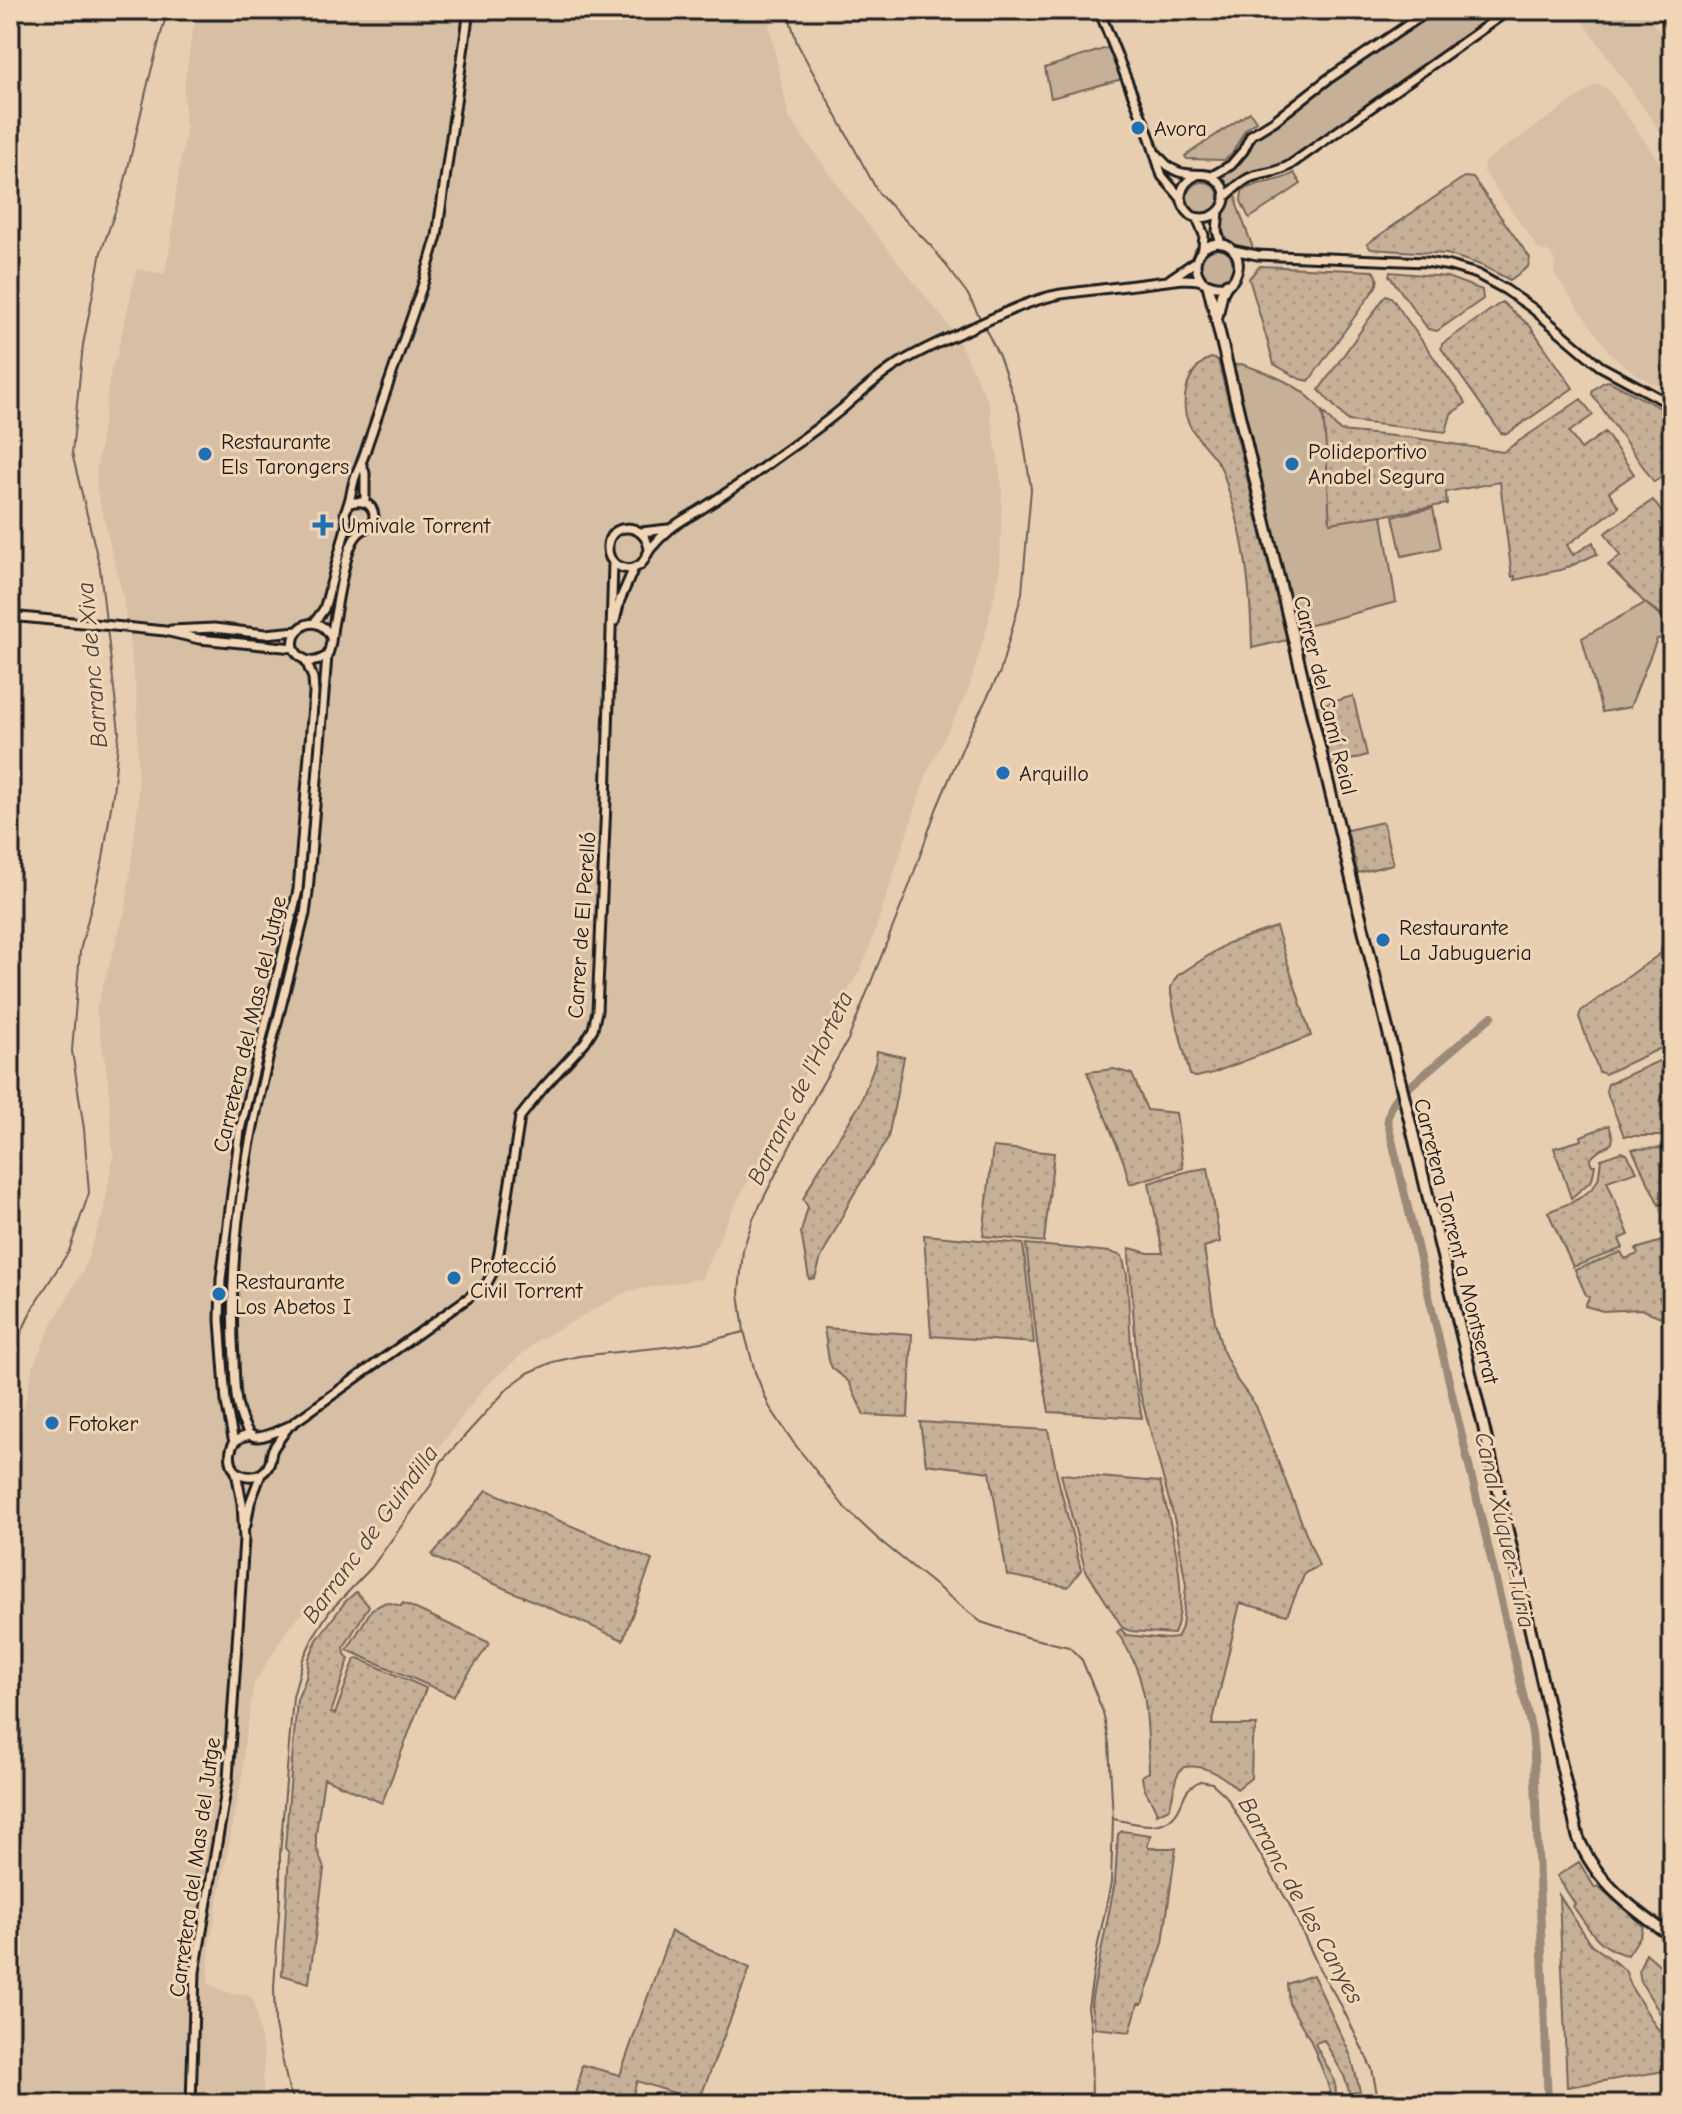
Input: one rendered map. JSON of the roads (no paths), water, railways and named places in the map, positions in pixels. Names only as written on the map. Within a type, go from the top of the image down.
[{"type":"main road","name":"Carrer del Camí Reial","points":[[1205,283],[1217,320],[1400,1080]]},
{"type":"main road","name":"Carrer del Camí Reial","points":[[1217,320],[1222,293],[1227,284]]},
{"type":"main road","name":"Carretera Torrent a Montserrat","points":[[1400,1080],[1578,1837],[1594,1869],[1610,1888],[1672,1937]]},
{"type":"street","points":[[314,623],[324,609],[347,524],[345,512],[357,472],[362,465],[437,236],[469,10]]},
{"type":"street","points":[[1099,10],[1162,176],[1181,198],[1184,208],[1197,218],[1204,235],[1203,248],[1195,262],[1167,280]]},
{"type":"street","points":[[1153,149],[1172,170],[1187,175],[1212,176],[1231,165],[1251,135],[1430,10]]},
{"type":"street","points":[[1221,244],[1217,231],[1219,211],[1225,197],[1242,181],[1277,172],[1290,165],[1509,10]]},
{"type":"street","points":[[1181,198],[1184,185],[1197,175]]},
{"type":"street","points":[[1212,176],[1220,183],[1225,197]]},
{"type":"street","points":[[1197,218],[1206,218],[1219,211]]},
{"type":"street","points":[[1203,248],[1215,243],[1256,255],[1426,262],[1477,274],[1532,308],[1596,363],[1672,405]]},
{"type":"street","points":[[649,550],[641,532],[624,528],[612,536],[608,550],[613,563],[623,568],[634,568],[644,562],[649,550],[670,529],[787,451],[898,363],[1042,297],[1167,280],[1193,280],[1221,287],[1236,275],[1239,266],[1232,250]]},
{"type":"street","points":[[1239,266],[1256,255]]},
{"type":"street","points":[[1195,262],[1198,276],[1205,283]]},
{"type":"street","points":[[347,524],[351,529],[361,530],[369,527],[374,518],[372,509],[365,502],[362,465]]},
{"type":"street","points":[[350,503],[365,502]]},
{"type":"street","points":[[641,532],[670,529]]},
{"type":"street","points":[[297,631],[294,648],[298,656],[317,662],[327,656],[332,647],[331,637],[347,558],[361,530]]},
{"type":"street","name":"Carrer de El Perelló","points":[[289,1426],[486,1285],[496,1266],[520,1117],[593,1029],[597,1011],[613,631],[613,563]]},
{"type":"street","name":"Carrer de El Perelló","points":[[613,631],[620,600],[634,568]]},
{"type":"street","points":[[10,616],[122,626],[199,639],[294,648]]},
{"type":"street","points":[[165,631],[214,628],[265,634],[297,631],[314,623],[328,630],[331,637]]},
{"type":"street","name":"Carretera del Mas del Jutge","points":[[254,1436],[241,1423],[237,1407],[231,1318],[232,1279],[250,1131],[305,914],[327,656]]},
{"type":"street","name":"Carretera del Mas del Jutge","points":[[234,1443],[226,1402],[220,1320],[221,1279],[240,1130],[298,890],[314,693],[313,678],[306,661]]},
{"type":"street","points":[[289,1426],[261,1474],[249,1477],[236,1472],[230,1458],[234,1443],[244,1436],[289,1426]]},
{"type":"street","points":[[254,1436],[264,1441],[271,1453]]},
{"type":"street","name":"Carretera del Mas del Jutge","points":[[236,1472],[244,1539]]},
{"type":"street","name":"Carretera del Mas del Jutge","points":[[191,2104],[194,1982],[228,1779],[244,1539],[250,1503],[261,1474]]},
{"type":"waterway","name":"Barranc de Xiva","points":[[106,622],[100,568],[72,453],[83,345],[101,252],[123,189],[149,79],[170,10]]},
{"type":"waterway","name":"Barranc de l'Horteta","points":[[787,10],[797,43],[879,194],[933,248],[967,293],[981,320]]},
{"type":"waterway","name":"Barranc de l'Horteta","points":[[984,326],[999,356],[1019,412],[1031,489],[1022,593],[1000,672],[967,737],[936,810],[848,1040],[817,1093],[753,1219],[743,1250],[739,1293],[744,1331],[755,1372],[769,1406],[846,1509],[878,1539],[981,1622],[1069,1647],[1082,1660],[1103,1712],[1109,1743],[1113,1819],[1111,1883],[1088,2007],[1092,2104]]},
{"type":"waterway","name":"Barranc de Xiva","points":[[10,1358],[33,1307],[69,1251],[89,1193],[84,1129],[72,1051],[80,951],[103,859],[119,732],[107,628]]},
{"type":"waterway","name":"Canal Xúquer-Túria","points":[[1492,1016],[1394,1100],[1387,1119],[1532,1732],[1548,2104]]},
{"type":"waterway","name":"Barranc de Guindilla","points":[[296,2104],[289,2090],[275,2026],[274,1987],[280,1854],[293,1697],[303,1659],[315,1634],[329,1612],[372,1567],[431,1485],[441,1462],[509,1387],[528,1373],[553,1362],[579,1356],[675,1346],[744,1332]]},
{"type":"waterway","name":"Barranc de les Canyes","points":[[1113,1819],[1148,1825],[1165,1822],[1178,1810],[1188,1790],[1200,1781],[1212,1783],[1226,1796],[1289,1904],[1320,1970],[1341,2005],[1372,2069],[1379,2104]]},
{"type":"place","name":"Avora","points":[[1138,128]]},
{"type":"place","name":"Restaurante Els Tarongers","points":[[205,454]]},
{"type":"place","name":"Polideportivo Anabel Segura","points":[[1292,464]]},
{"type":"place","name":"Umivale Torrent","points":[[323,525]]},
{"type":"place","name":"Arquillo","points":[[1003,773]]},
{"type":"place","name":"Restaurante La Jabugueria","points":[[1383,940]]},
{"type":"place","name":"Protecció Civil Torrent","points":[[454,1278]]},
{"type":"place","name":"Restaurante Los Abetos I","points":[[219,1294]]},
{"type":"place","name":"Fotoker","points":[[52,1423]]}]
